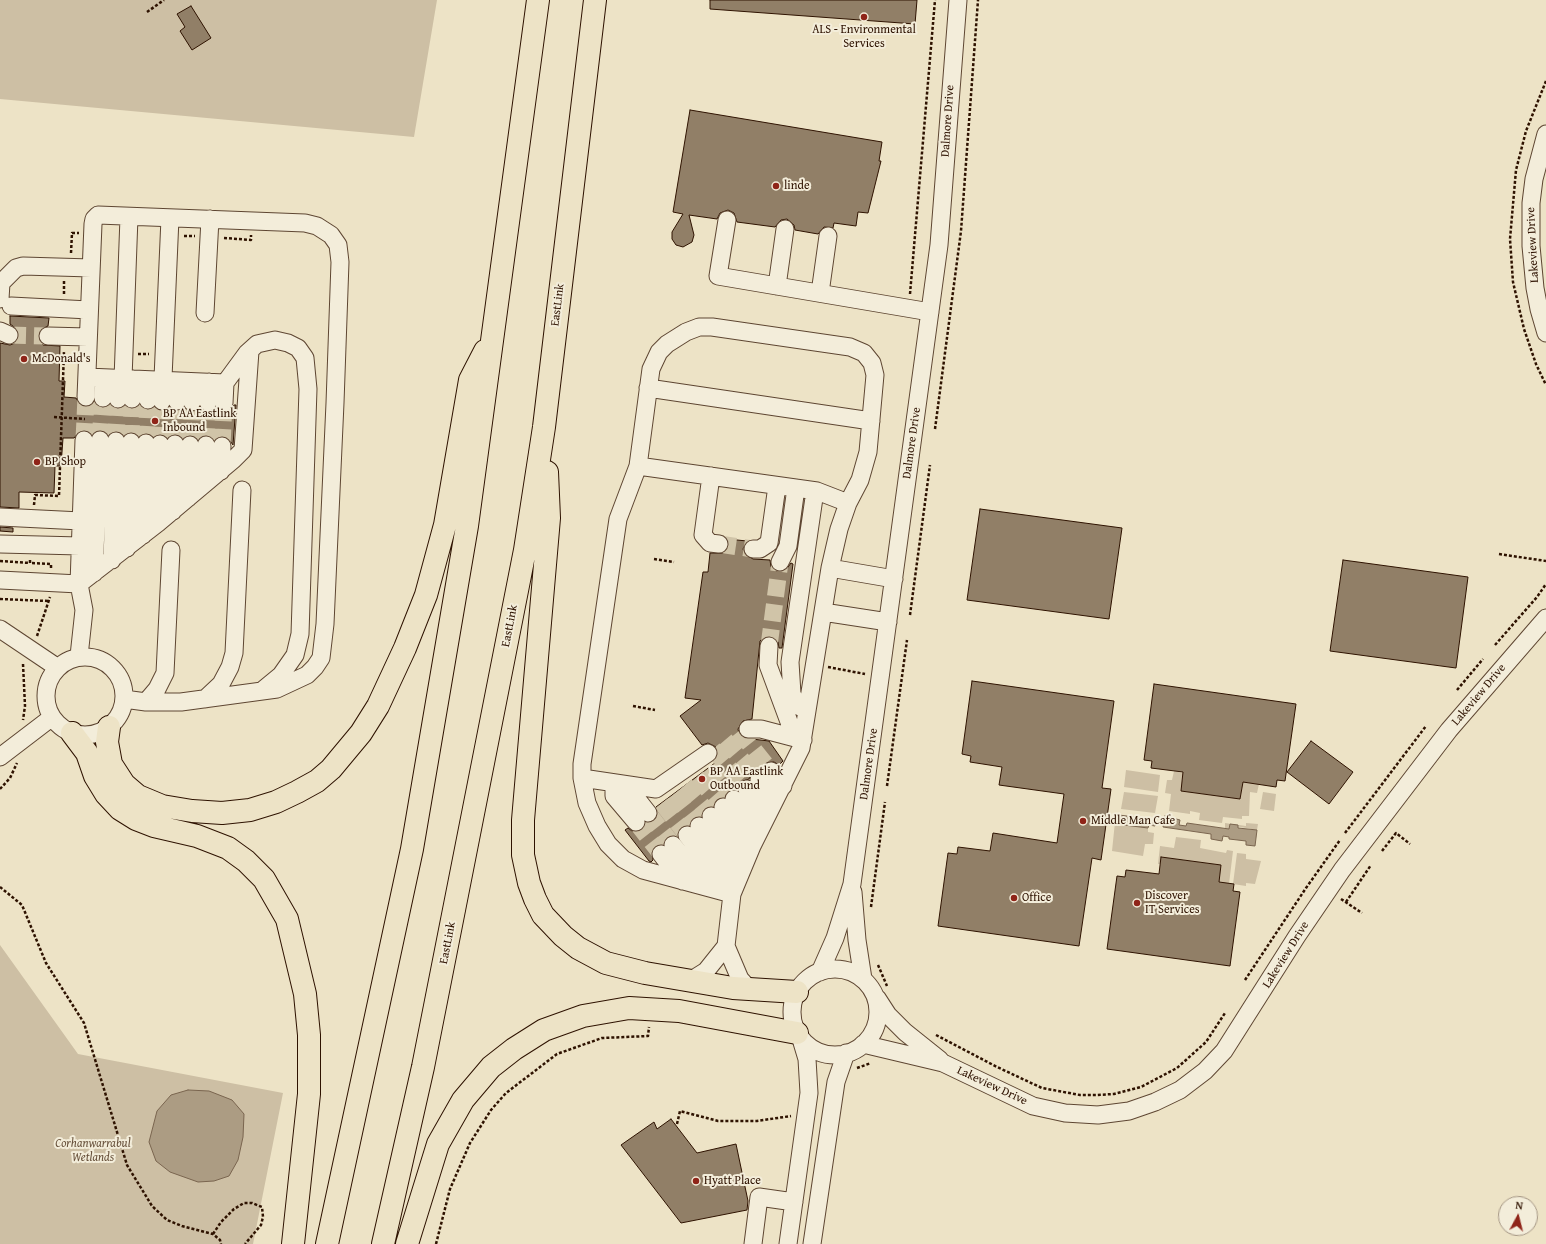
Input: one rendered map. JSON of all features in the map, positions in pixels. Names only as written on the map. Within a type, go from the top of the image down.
[{"type":"highway","points":[[327,1244],[412,849],[467,526],[494,336],[538,0]]},
{"type":"highway","name":"EastLink","points":[[383,1244],[423,1067],[525,550],[544,427],[595,0]]},
{"type":"highway","points":[[109,727],[107,742],[111,764],[124,784],[138,796],[162,806],[192,811],[222,813],[250,810],[276,802],[297,792],[317,781],[331,769],[362,732],[378,706],[405,648],[426,595],[445,525],[470,380],[494,336]]},
{"type":"highway","points":[[544,427],[549,518],[523,825],[523,855],[529,883],[543,915],[578,948],[606,963],[625,969],[750,990],[797,992]]},
{"type":"highway","points":[[72,733],[87,753],[95,776],[106,794],[120,809],[136,819],[154,826],[197,836],[228,848],[246,861],[264,879],[287,919],[305,994],[309,1035],[309,1094],[293,1244]]},
{"type":"highway","points":[[407,1244],[431,1164],[445,1128],[463,1100],[491,1067],[544,1030],[563,1023],[605,1012],[629,1008],[679,1011],[799,1036]]},
{"type":"street","name":"Dalmore Drive","points":[[820,972],[835,938],[852,884],[940,233],[958,0]]},
{"type":"street","name":"Lakeview Drive","points":[[1546,134],[1534,179],[1531,223],[1531,246],[1535,288],[1546,333]]},
{"type":"street","points":[[88,337],[93,224],[94,218],[98,215],[305,223],[317,226],[331,235],[338,245],[340,262],[325,624],[321,658],[307,675],[293,683],[277,689],[257,693],[181,702],[146,702],[124,699]]},
{"type":"street","points":[[130,217],[155,400]]},
{"type":"street","points":[[155,400],[153,380],[170,218]]},
{"type":"street","points":[[205,313],[210,220]]},
{"type":"street","points":[[727,220],[718,276],[930,312]]},
{"type":"street","points":[[777,286],[785,229]]},
{"type":"street","points":[[820,293],[828,236]]},
{"type":"street","points":[[89,310],[4,302],[23,275],[91,272]]},
{"type":"street","points":[[732,894],[643,870],[633,866],[614,852],[592,815],[582,778],[582,764],[618,519],[638,466],[651,369],[659,352],[677,336],[699,327],[712,327],[850,347],[864,353],[869,357],[874,368],[871,421],[865,467],[848,503],[839,529],[830,568],[808,710],[799,739],[798,756],[757,837],[732,894],[726,946],[740,979],[750,990]]},
{"type":"street","points":[[48,336],[88,337],[153,380]]},
{"type":"street","points":[[153,380],[250,351],[258,344],[275,340],[288,342],[298,348],[305,358],[308,389],[300,634],[295,655],[282,675],[257,693]]},
{"type":"street","points":[[0,580],[79,584],[112,560],[221,471],[243,450],[250,351]]},
{"type":"street","points":[[153,380],[155,400]]},
{"type":"street","points":[[153,380],[155,400]]},
{"type":"street","points":[[153,380],[155,400]]},
{"type":"street","points":[[648,388],[871,421]]},
{"type":"street","points":[[153,443],[221,471]]},
{"type":"street","points":[[153,443],[204,484]]},
{"type":"street","points":[[153,443],[188,498]]},
{"type":"street","points":[[153,443],[173,511]]},
{"type":"street","points":[[79,656],[84,610],[79,584],[81,521],[153,443]]},
{"type":"street","points":[[153,443],[158,523]]},
{"type":"street","points":[[143,535],[153,443]]},
{"type":"street","points":[[127,548],[153,443]]},
{"type":"street","points":[[112,560],[153,443]]},
{"type":"street","points":[[94,573],[153,443]]},
{"type":"street","points":[[638,466],[815,491],[848,503]]},
{"type":"street","points":[[711,476],[703,535],[710,543],[719,544]]},
{"type":"street","points":[[753,549],[760,549],[769,543],[787,487]]},
{"type":"street","points":[[780,562],[788,546],[787,487]]},
{"type":"street","points":[[205,699],[221,684],[230,667],[234,653],[242,490]]},
{"type":"street","points":[[808,710],[798,706],[792,694],[790,682],[790,662],[815,491]]},
{"type":"street","points":[[0,517],[81,521]]},
{"type":"street","points":[[0,544],[80,546]]},
{"type":"street","points":[[146,702],[157,689],[165,673],[171,550]]},
{"type":"street","points":[[830,568],[894,579]]},
{"type":"street","points":[[823,612],[888,622]]},
{"type":"street","name":"Lakeview Drive","points":[[863,1044],[943,1063],[1033,1106],[1082,1115],[1116,1113],[1142,1107],[1168,1096],[1192,1083],[1216,1061],[1231,1041],[1297,936],[1342,870],[1421,767],[1494,678],[1546,618]]},
{"type":"street","points":[[0,629],[58,668]]},
{"type":"street","points":[[769,646],[768,665],[799,739]]},
{"type":"street","points":[[79,656],[94,657],[107,662],[117,672],[123,685],[124,699],[119,715],[109,727],[97,733],[85,735],[72,733],[60,727],[51,718],[47,693],[50,682],[58,668],[66,660],[79,656]]},
{"type":"street","points":[[0,757],[51,718]]},
{"type":"street","points":[[748,728],[761,729],[799,739]]},
{"type":"street","points":[[582,778],[620,784],[683,777]]},
{"type":"street","points":[[620,784],[642,817]]},
{"type":"street","points":[[716,812],[776,800]]},
{"type":"street","points":[[716,812],[776,800]]},
{"type":"street","points":[[682,881],[716,812]]},
{"type":"street","points":[[716,812],[757,837]]},
{"type":"street","points":[[716,812],[746,860]]},
{"type":"street","points":[[716,812],[739,876]]},
{"type":"street","points":[[706,887],[716,812]]},
{"type":"street","points":[[716,812],[732,894]]},
{"type":"street","name":"Dalmore Drive","points":[[852,884],[857,940],[875,987]]},
{"type":"street","points":[[690,981],[706,971],[726,946]]},
{"type":"street","points":[[788,1244],[809,1093],[807,1059],[799,1036],[792,1012],[797,992],[811,976],[831,969],[842,970],[875,987],[877,1009],[876,1026],[863,1044],[846,1053],[834,1055],[822,1053],[810,1047],[799,1036]]},
{"type":"street","name":"Lakeview Drive","points":[[875,987],[888,1015],[905,1032],[943,1063]]},
{"type":"street","points":[[812,1244],[836,1082],[846,1053]]},
{"type":"street","points":[[753,1244],[759,1197],[794,1202]]},
{"type":"path","points":[[147,12],[164,0]]},
{"type":"path","points":[[908,308],[915,252],[935,0]]},
{"type":"path","points":[[935,429],[961,231],[978,0]]},
{"type":"path","points":[[54,417],[85,419]]},
{"type":"path","points":[[910,615],[930,465]]},
{"type":"path","points":[[1499,554],[1546,561]]},
{"type":"path","points":[[654,559],[674,562]]},
{"type":"path","points":[[0,561],[30,563]]},
{"type":"path","points":[[1495,646],[1537,597],[1546,584]]},
{"type":"path","points":[[0,599],[48,601]]},
{"type":"path","points":[[887,786],[906,640]]},
{"type":"path","points":[[1456,690],[1483,658]]},
{"type":"path","points":[[825,667],[867,674]]},
{"type":"path","points":[[633,706],[655,710]]},
{"type":"path","points":[[1345,833],[1426,726]]},
{"type":"path","points":[[871,908],[885,802]]},
{"type":"path","points":[[1382,851],[1396,833],[1410,844]]},
{"type":"path","points":[[1246,980],[1306,888],[1340,840]]},
{"type":"path","points":[[1346,902],[1371,865]]},
{"type":"path","points":[[0,887],[22,905],[46,963],[84,1023],[127,1165],[149,1201],[167,1220],[182,1226],[213,1234],[222,1244]]},
{"type":"path","points":[[1340,898],[1362,913]]},
{"type":"path","points":[[875,987],[876,959]]},
{"type":"path","points":[[436,1244],[450,1190],[470,1142],[496,1104],[506,1093],[557,1054],[602,1038],[648,1036],[652,1009]]},
{"type":"path","points":[[932,1033],[997,1067],[1042,1088],[1080,1095],[1114,1094],[1141,1087],[1177,1068],[1206,1042],[1225,1013]]},
{"type":"path","points":[[854,1072],[858,1066],[874,1063]]},
{"type":"path","points":[[677,1124],[680,1111],[718,1121],[757,1121],[791,1116]]},
{"type":"path","points":[[213,1234],[221,1222],[234,1209],[244,1203],[252,1203],[262,1207],[263,1217],[260,1225],[245,1244]]},
{"type":"green space","points":[[0,0],[437,0],[414,137],[0,99]]},
{"type":"green space","points":[[1126,770],[1160,775],[1158,792],[1124,787]]},
{"type":"green space","points":[[1174,771],[1183,773],[1181,791],[1240,799],[1243,782],[1259,784],[1257,793],[1250,792],[1249,816],[1242,816],[1242,819],[1223,817],[1222,823],[1199,820],[1200,813],[1190,811],[1190,814],[1169,811],[1171,794],[1165,793],[1167,780],[1172,780]]},
{"type":"green space","points":[[1124,792],[1158,796],[1155,813],[1121,809]]},
{"type":"green space","points":[[1263,792],[1276,794],[1274,811],[1260,809]]},
{"type":"green space","points":[[1115,822],[1124,823],[1124,825],[1148,828],[1148,832],[1154,833],[1153,844],[1145,844],[1143,856],[1112,851]]},
{"type":"green space","points":[[1225,823],[1246,826],[1246,823],[1258,824],[1257,830],[1230,825],[1229,829],[1225,828]]},
{"type":"green space","points":[[1176,837],[1201,840],[1200,848],[1226,853],[1227,850],[1233,851],[1229,884],[1219,882],[1221,865],[1162,857],[1160,864],[1158,864],[1160,846],[1174,848]]},
{"type":"green space","points":[[1237,853],[1246,854],[1246,859],[1261,861],[1255,884],[1246,883],[1246,886],[1233,884]]},
{"type":"green space","name":"Corhanwarrabul Wetlands","points":[[0,945],[78,1054],[283,1093],[253,1244],[0,1244]]},
{"type":"shaded area","points":[[1119,815],[1134,817],[1134,820],[1151,822],[1151,820],[1156,821],[1155,826],[1149,825],[1148,828],[1124,825],[1124,823],[1118,822]]},
{"type":"shaded area","points":[[1165,816],[1180,820],[1179,825],[1186,826],[1187,823],[1229,829],[1230,824],[1238,825],[1238,828],[1257,830],[1255,846],[1246,845],[1246,841],[1229,839],[1229,837],[1223,836],[1222,841],[1211,839],[1211,834],[1163,827]]},
{"type":"shaded area","points":[[188,1090],[209,1091],[232,1100],[244,1114],[243,1137],[238,1160],[229,1176],[214,1181],[198,1182],[170,1172],[156,1161],[149,1142],[157,1111],[171,1095]]},
{"type":"building","name":"ALS - Environmental Services","points":[[710,0],[917,0],[915,24],[710,9]]},
{"type":"building","points":[[191,6],[211,38],[192,50],[180,31],[185,27],[177,14]]},
{"type":"building","name":"linde","points":[[690,110],[882,142],[879,161],[881,161],[868,213],[858,212],[856,226],[834,223],[833,228],[824,227],[818,234],[795,230],[794,225],[787,219],[781,220],[775,227],[737,222],[734,213],[728,210],[720,213],[717,219],[689,215],[694,235],[692,242],[683,247],[676,245],[672,239],[672,232],[683,214],[673,212]]},
{"type":"building","points":[[10,316],[49,318],[48,326],[40,330],[38,336],[43,345],[60,346],[59,381],[65,381],[64,397],[76,398],[80,405],[85,407],[94,403],[102,408],[110,405],[117,409],[125,406],[132,409],[140,405],[147,410],[155,407],[162,411],[170,407],[177,411],[184,408],[192,412],[200,408],[208,412],[216,408],[224,413],[229,412],[234,405],[236,405],[233,445],[228,438],[223,436],[214,440],[206,435],[198,439],[191,435],[183,438],[175,434],[167,438],[161,434],[153,437],[146,433],[139,436],[132,432],[124,435],[117,431],[108,435],[101,430],[92,434],[85,430],[80,431],[74,438],[63,438],[61,466],[55,466],[54,493],[19,492],[19,508],[0,507],[0,343],[10,345],[15,343],[19,334],[17,329],[10,324]]},
{"type":"building","points":[[980,509],[1122,528],[1109,619],[967,600]]},
{"type":"building","points":[[0,527],[13,528],[13,532],[0,531]]},
{"type":"building","points":[[727,539],[747,541],[743,549],[745,554],[753,559],[770,560],[771,567],[776,571],[785,571],[791,563],[793,564],[782,648],[779,648],[778,642],[774,637],[765,637],[760,641],[752,719],[743,721],[738,729],[739,734],[743,738],[769,741],[783,761],[779,765],[774,762],[765,763],[761,770],[753,772],[749,779],[740,782],[737,790],[728,791],[724,797],[716,800],[713,806],[704,808],[701,816],[693,818],[689,826],[681,827],[677,836],[667,837],[663,844],[655,846],[652,851],[653,860],[651,862],[625,830],[628,828],[632,831],[638,832],[643,829],[646,822],[654,821],[658,812],[656,807],[715,763],[714,761],[717,757],[716,747],[708,743],[702,745],[680,716],[701,700],[685,698],[703,572],[708,572],[710,553],[723,553],[727,550],[729,545]]},
{"type":"building","points":[[1343,560],[1468,577],[1456,668],[1330,651]]},
{"type":"building","points":[[972,681],[1114,701],[1102,788],[1111,789],[1101,860],[1092,858],[1079,946],[938,926],[948,853],[957,854],[958,847],[990,851],[993,833],[1057,843],[1064,794],[999,785],[1002,767],[970,762],[971,756],[962,754]]},
{"type":"building","points":[[1154,684],[1296,704],[1285,781],[1277,780],[1276,787],[1243,782],[1240,799],[1181,791],[1183,772],[1151,768],[1152,761],[1144,760]]},
{"type":"building","points":[[1311,741],[1353,772],[1329,804],[1287,772]]},
{"type":"building","points":[[1161,857],[1221,865],[1219,882],[1234,884],[1233,891],[1240,892],[1230,966],[1107,949],[1117,876],[1125,877],[1126,870],[1159,874]]},
{"type":"building","name":"Hyatt Place","points":[[671,1119],[697,1153],[736,1144],[748,1201],[747,1210],[681,1223],[621,1145],[654,1122],[657,1129]]},
{"type":"tunnel","points":[[9,335],[48,336]]},
{"type":"tunnel","points":[[84,440],[86,397]]},
{"type":"tunnel","points":[[100,440],[103,398]]},
{"type":"tunnel","points":[[116,441],[118,399]]},
{"type":"tunnel","points":[[131,442],[132,399]]},
{"type":"tunnel","points":[[146,443],[148,400]]},
{"type":"tunnel","points":[[160,444],[162,401]]},
{"type":"tunnel","points":[[175,444],[177,401]]},
{"type":"tunnel","points":[[190,445],[192,402]]},
{"type":"tunnel","points":[[206,445],[208,402]]},
{"type":"tunnel","points":[[222,446],[224,403]]},
{"type":"tunnel","points":[[719,544],[753,549]]},
{"type":"tunnel","points":[[769,646],[780,562]]},
{"type":"tunnel","points":[[739,731],[771,771]]},
{"type":"tunnel","points":[[725,740],[759,780]]},
{"type":"tunnel","points":[[713,749],[747,789]]},
{"type":"tunnel","points":[[709,768],[734,799]]},
{"type":"tunnel","points":[[697,777],[723,807]]},
{"type":"tunnel","points":[[685,785],[711,816]]},
{"type":"tunnel","points":[[674,794],[699,826]]},
{"type":"tunnel","points":[[662,803],[687,835]]},
{"type":"tunnel","points":[[648,813],[673,845]]},
{"type":"tunnel","points":[[636,822],[661,854]]},
{"type":"place","name":"ALS - Environmental Services","points":[[864,17]]},
{"type":"place","name":"linde","points":[[776,186]]},
{"type":"place","name":"McDonald's","points":[[24,359]]},
{"type":"place","name":"BP AA Eastlink Inbound","points":[[155,421]]},
{"type":"place","name":"BP Shop","points":[[37,462]]},
{"type":"place","name":"BP AA Eastlink Outbound","points":[[702,779]]},
{"type":"place","name":"Middle Man Cafe","points":[[1083,821]]},
{"type":"place","name":"Office","points":[[1014,898]]},
{"type":"place","name":"Discover IT Services","points":[[1137,903]]},
{"type":"place","name":"Hyatt Place","points":[[696,1181]]}]
